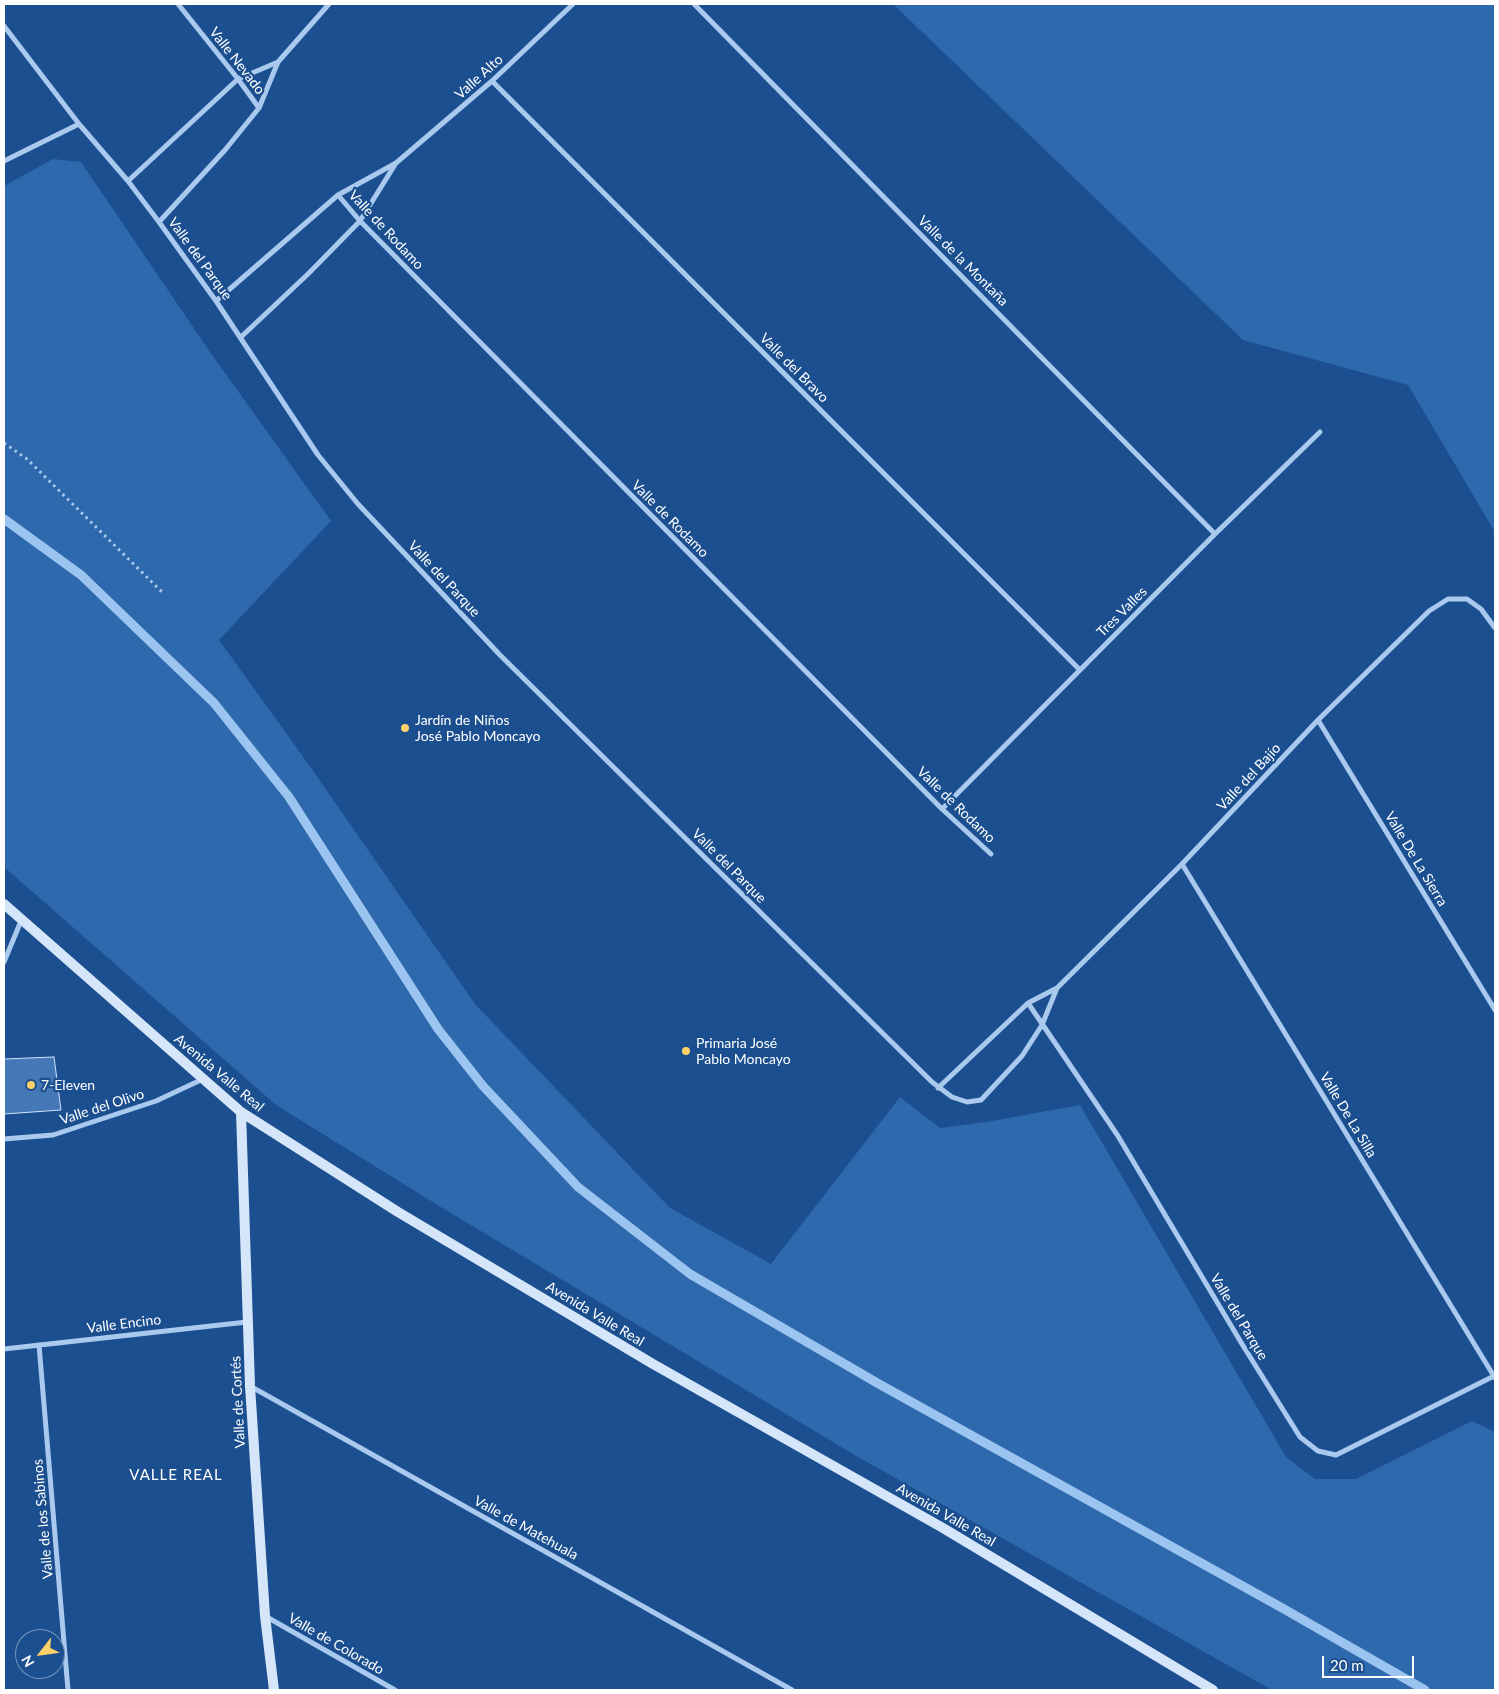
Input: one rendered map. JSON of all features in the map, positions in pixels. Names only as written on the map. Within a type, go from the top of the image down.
[{"type":"street","name":"Valle Nevado","points":[[178,4],[238,78],[259,108]]},
{"type":"street","points":[[159,222],[225,150],[259,108],[278,62],[329,4]]},
{"type":"street","name":"Valle Alto","points":[[216,301],[338,195],[396,163],[492,81],[573,4]]},
{"type":"street","name":"Valle de la Montaña","points":[[694,4],[1215,534]]},
{"type":"street","name":"Valle del Parque","points":[[4,26],[159,222],[241,337],[318,455],[358,504],[500,655],[938,1088],[952,1097],[967,1102],[982,1100],[1022,1056],[1042,1025]]},
{"type":"street","points":[[128,181],[238,78],[278,62]]},
{"type":"street","name":"Valle del Bravo","points":[[492,81],[1080,670]]},
{"type":"street","points":[[4,161],[80,124]]},
{"type":"street","name":"Valle Alto","points":[[241,337],[308,274],[360,221],[396,163]]},
{"type":"street","name":"Valle de Rodamo","points":[[338,195],[360,221],[942,809],[991,854]]},
{"type":"street","name":"Tres Valles","points":[[942,809],[1215,534],[1320,432]]},
{"type":"street","name":"Valle del Bajío","points":[[1028,1003],[1057,988],[1182,864],[1318,720],[1429,611],[1448,599],[1467,599],[1481,609],[1495,628]]},
{"type":"street","name":"Valle De La Sierra","points":[[1318,720],[1495,1010]]},
{"type":"street","name":"Valle De La Silla","points":[[1182,864],[1495,1377]]},
{"type":"street","name":"Avenida Valle Real","points":[[4,904],[241,1112],[406,1218],[653,1364],[943,1528],[1213,1690]]},
{"type":"street","points":[[4,962],[21,920]]},
{"type":"street","name":"Valle del Bajío","points":[[1042,1025],[1057,988]]},
{"type":"street","points":[[938,1088],[1028,1003]]},
{"type":"street","name":"Valle del Parque","points":[[1028,1003],[1118,1136],[1242,1344],[1300,1437],[1318,1452],[1336,1455],[1495,1377]]},
{"type":"street","name":"Valle del Olivo","points":[[4,1139],[53,1136],[156,1101],[203,1079]]},
{"type":"street","name":"Valle de Cortés","points":[[241,1112],[250,1386],[265,1616],[274,1690]]},
{"type":"street","name":"Valle Encino","points":[[4,1348],[248,1322]]},
{"type":"street","name":"Valle de los Sabinos","points":[[39,1345],[68,1690]]},
{"type":"street","name":"Valle de Matehuala","points":[[250,1386],[792,1690]]},
{"type":"street","name":"Valle de Colorado","points":[[265,1616],[395,1690]]},
{"type":"path","points":[[4,443],[27,459],[163,593]]},
{"type":"shaded area","points":[[893,4],[1495,4],[1495,532],[1408,385],[1243,340]]},
{"type":"shaded area","points":[[53,159],[81,162],[210,352],[331,521],[219,640],[309,765],[475,1004],[670,1208],[771,1264],[900,1097],[940,1128],[986,1122],[1080,1105],[1286,1457],[1315,1479],[1356,1479],[1472,1421],[1495,1432],[1495,1690],[1272,1690],[858,1457],[444,1209],[276,1105],[4,867],[4,186]]},
{"type":"building","name":"7-Eleven","points":[[54,1057],[61,1110],[4,1114],[4,1059]]},
{"type":"waterway","points":[[4,519],[81,575],[214,703],[289,797],[438,1029],[483,1086],[578,1187],[690,1274],[879,1384],[1284,1609],[1425,1690]]},
{"type":"place","name":"Jardín de Niños José Pablo Moncayo","points":[[405,728]]},
{"type":"place","name":"Primaria José Pablo Moncayo","points":[[686,1051]]},
{"type":"place","name":"7-Eleven","points":[[31,1085]]},
{"type":"district","name":"VALLE REAL","points":[[176,1475]]}]
